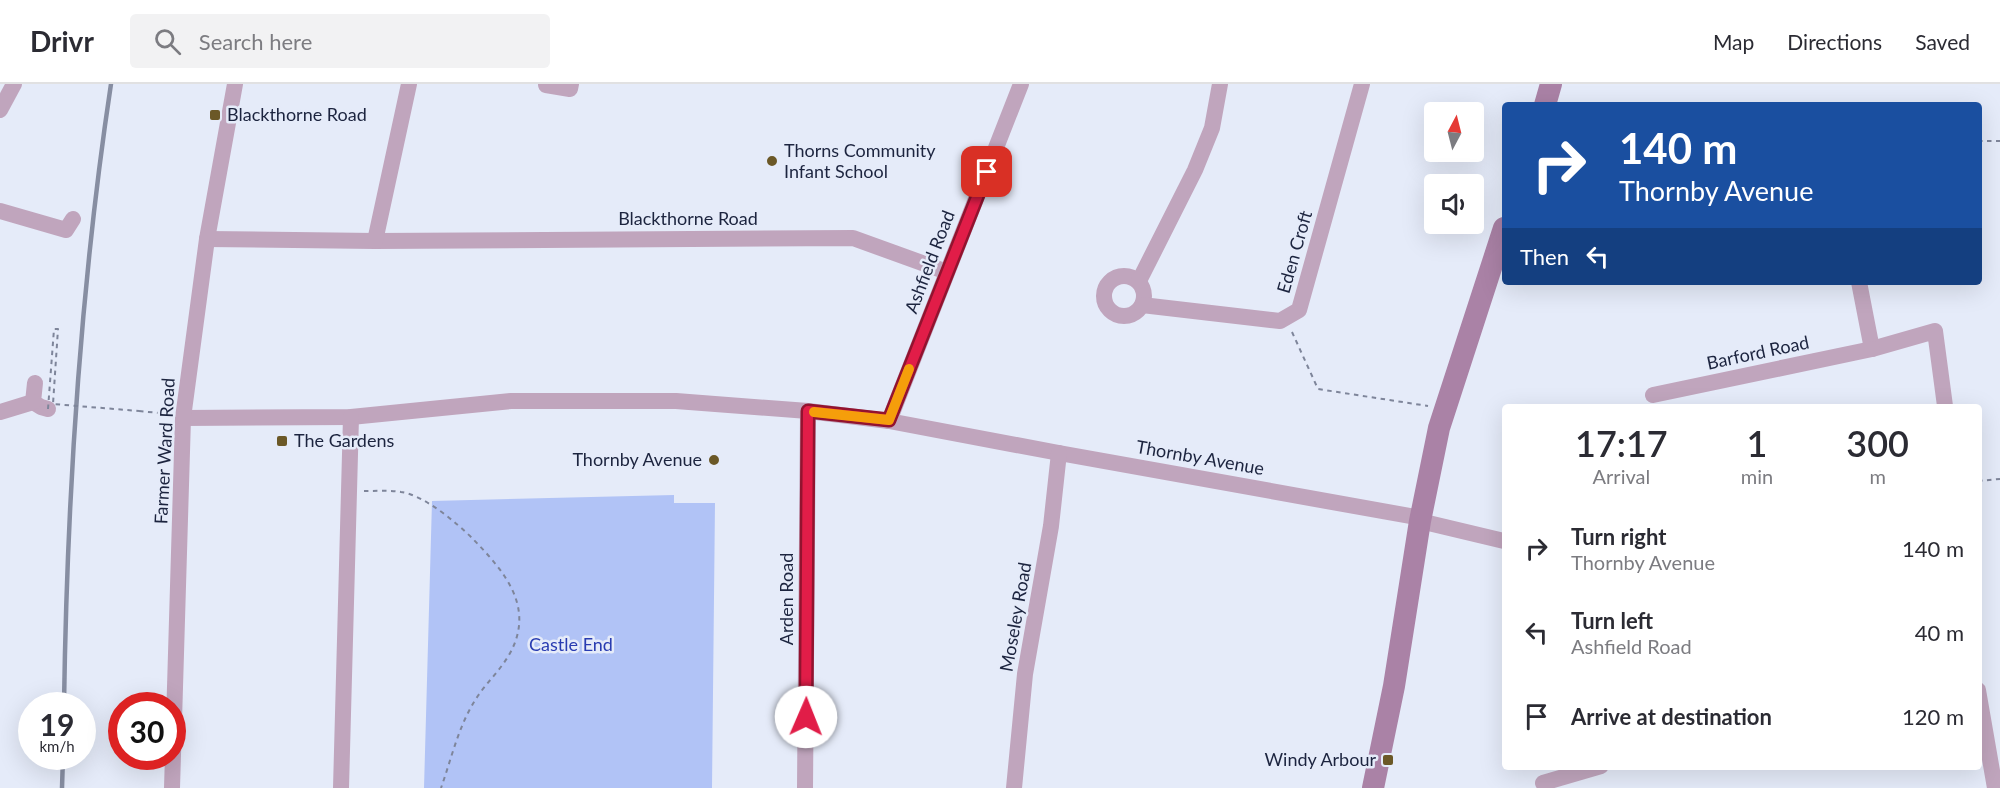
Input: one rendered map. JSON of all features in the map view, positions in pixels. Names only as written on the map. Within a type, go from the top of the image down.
[{"type":"street","points":[[0,111],[14,84]]},
{"type":"street","name":"Farmer Ward Road","points":[[172,788],[183,418],[207,239],[235,84]]},
{"type":"street","points":[[375,241],[409,84]]},
{"type":"street","name":"Ashfield Road","points":[[889,420],[1022,84]]},
{"type":"street","points":[[1143,305],[1144,291],[1139,281],[1195,170],[1212,128],[1220,84]]},
{"type":"street","name":"Eden Croft","points":[[1139,281],[1126,275],[1118,276],[1107,284],[1103,296],[1108,309],[1118,315],[1129,316],[1136,313],[1143,305],[1280,321],[1299,310],[1362,84]]},
{"type":"street","points":[[1546,102],[1551,84]]},
{"type":"street","points":[[546,85],[574,88]]},
{"type":"street","points":[[0,211],[66,230],[73,219]]},
{"type":"street","points":[[1373,788],[1394,686],[1421,520],[1445,408],[1502,234]]},
{"type":"street","name":"Blackthorne Road","points":[[207,239],[375,241],[853,238],[947,272]]},
{"type":"street","points":[[1860,285],[1872,349]]},
{"type":"street","name":"Barford Road","points":[[1653,395],[1872,349],[1935,331],[1944,404]]},
{"type":"street","points":[[33,402],[35,383]]},
{"type":"street","name":"Thornby Avenue","points":[[183,418],[351,417],[511,401],[676,401],[808,411],[889,420],[1421,520],[1502,540]]},
{"type":"street","points":[[0,412],[33,402],[48,409]]},
{"type":"street","name":"Arden Road","points":[[805,788],[808,411]]},
{"type":"street","points":[[341,788],[351,417]]},
{"type":"street","name":"Moseley Road","points":[[1014,788],[1025,675],[1051,526],[1059,453]]},
{"type":"street","points":[[1982,713],[1995,788]]},
{"type":"street","points":[[1543,783],[1587,770]]},
{"type":"path","points":[[1982,141],[2000,141]]},
{"type":"path","points":[[1286,319],[1318,390],[1445,408]]},
{"type":"path","points":[[48,409],[54,329],[58,329],[53,404],[169,414],[183,418]]},
{"type":"path","points":[[1982,481],[2000,479]]},
{"type":"path","points":[[350,491],[403,492],[434,506],[461,527],[487,554],[513,589],[519,606],[516,641],[509,655],[473,704],[441,788]]},
{"type":"green space","name":"Castle End","points":[[674,495],[674,503],[715,503],[712,788],[424,788],[432,501]]},
{"type":"railway","points":[[64,692],[68,549],[77,394],[91,238],[111,84]]},
{"type":"railway","points":[[62,788],[63,770]]},
{"type":"slow traffic","points":[[814,412],[889,420],[909,369]]},
{"type":"place","name":"Blackthorne Road","points":[[215,115]]},
{"type":"place","name":"Thorns Community Infant School","points":[[772,161]]},
{"type":"place","name":"The Gardens","points":[[282,441]]},
{"type":"place","name":"Thornby Avenue","points":[[714,460]]},
{"type":"place","name":"Windy Arbour","points":[[1388,760]]},
{"type":"route","points":[[806,717],[808,411],[889,420],[987,172]]}]
